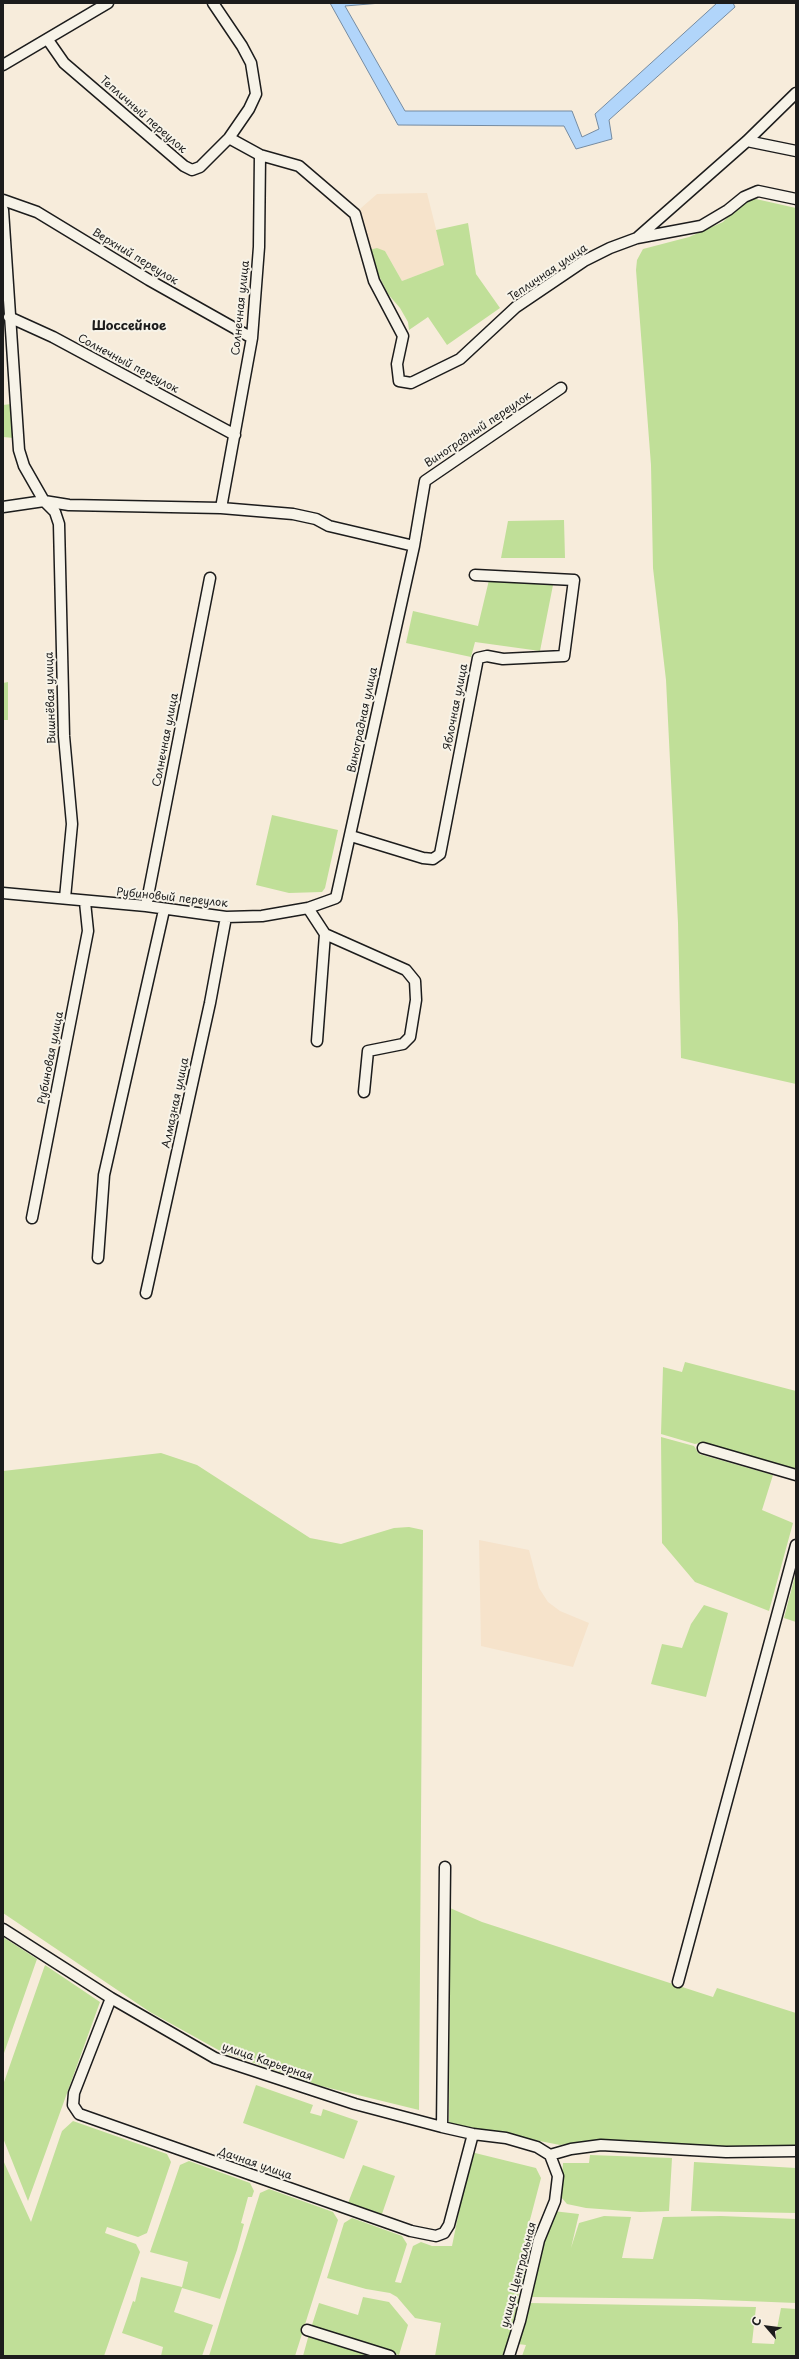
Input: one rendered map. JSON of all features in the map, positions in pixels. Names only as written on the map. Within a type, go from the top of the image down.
[{"type":"street","points":[[3,65],[48,40],[108,3]]},
{"type":"street","points":[[213,3],[242,46],[251,64],[256,94],[249,109],[229,138]]},
{"type":"street","name":"Тепличный переулок","points":[[48,40],[64,63],[184,166],[192,170],[200,167],[229,138]]},
{"type":"street","points":[[637,238],[747,141],[796,93]]},
{"type":"street","name":"Тепличная улица","points":[[229,138],[260,155],[299,166],[354,214],[374,281],[403,336],[397,364],[399,381],[412,383],[460,359],[516,307],[584,261],[610,248],[637,238]]},
{"type":"street","points":[[747,141],[796,151]]},
{"type":"street","name":"Солнечная улица","points":[[221,508],[252,338],[259,247],[260,155]]},
{"type":"street","points":[[637,238],[701,226],[728,210],[744,197],[758,191],[796,199]]},
{"type":"street","name":"Верхний переулок","points":[[3,200],[36,212],[149,280],[252,338]]},
{"type":"street","name":"Вишнёвая улица","points":[[3,210],[19,450],[24,466],[44,501],[55,512],[59,524],[64,736],[72,824],[65,898]]},
{"type":"street","name":"Солнечный переулок","points":[[9,317],[53,337],[235,435]]},
{"type":"street","name":"Виноградный переулок","points":[[414,546],[425,481],[561,388]]},
{"type":"street","points":[[3,507],[44,501],[69,505],[221,508],[293,514],[316,518],[329,526],[414,546]]},
{"type":"street","name":"Виноградная улица","points":[[336,898],[414,546]]},
{"type":"street","name":"Яблочная улица","points":[[350,836],[433,860],[440,854],[478,658],[487,656],[503,659],[564,656],[574,580],[476,576]]},
{"type":"street","name":"Солнечная улица","points":[[146,906],[210,578]]},
{"type":"street","name":"Рубиновый переулок","points":[[3,893],[65,898],[85,902],[146,906],[164,910],[226,917],[262,916],[308,908],[336,898]]},
{"type":"street","name":"Рубиновая улица","points":[[32,1218],[88,931],[85,902]]},
{"type":"street","points":[[308,908],[325,934],[406,970],[415,981],[416,1000],[410,1037],[403,1044],[368,1051],[364,1092]]},
{"type":"street","points":[[98,1258],[104,1175],[164,910]]},
{"type":"street","name":"Алмазная улица","points":[[146,1293],[210,1003],[226,917]]},
{"type":"street","points":[[316,1041],[325,934]]},
{"type":"street","points":[[703,1448],[796,1475]]},
{"type":"street","points":[[678,1982],[796,1545]]},
{"type":"street","points":[[442,2127],[445,1867]]},
{"type":"street","name":"улица Карьерная","points":[[3,1929],[111,1998],[215,2058],[355,2104],[473,2134],[506,2138],[537,2147],[550,2155]]},
{"type":"street","name":"Дачная улица","points":[[111,1998],[74,2092],[73,2105],[79,2114],[411,2231],[436,2236],[444,2233],[448,2225],[473,2134]]},
{"type":"street","points":[[550,2155],[571,2149],[601,2145],[726,2152],[796,2150]]},
{"type":"street","name":"улица Центральная","points":[[509,2356],[520,2321],[539,2240],[555,2201],[558,2176],[556,2164],[550,2155]]},
{"type":"street","points":[[307,2330],[390,2356]]},
{"type":"shaded area","points":[[427,193],[445,265],[402,281],[385,251],[365,251],[355,216],[361,208],[377,194]]},
{"type":"shaded area","points":[[479,1540],[529,1550],[539,1588],[548,1602],[560,1611],[589,1623],[573,1667],[481,1646]]},
{"type":"green space","points":[[747,197],[796,208],[796,1084],[681,1058],[678,923],[666,680],[653,568],[651,465],[636,270],[637,260],[643,249],[689,237],[723,222]]},
{"type":"green space","points":[[468,223],[476,274],[500,308],[447,345],[428,317],[409,330],[408,322],[400,308],[388,294],[380,278],[375,279],[365,251],[377,248],[385,251],[402,281],[444,265],[436,230]]},
{"type":"green space","points":[[11,404],[14,438],[3,437],[3,405]]},
{"type":"green space","points":[[564,520],[565,558],[501,558],[508,521]]},
{"type":"green space","points":[[489,580],[553,585],[540,651],[475,642],[471,657],[406,643],[413,611],[478,626]]},
{"type":"green space","points":[[8,682],[8,720],[3,720],[3,683]]},
{"type":"green space","points":[[272,815],[338,830],[325,888],[322,892],[289,893],[256,885]]},
{"type":"green space","points":[[685,1362],[796,1391],[796,1469],[703,1442],[695,1444],[661,1434],[663,1367],[682,1372]]},
{"type":"green space","points":[[661,1437],[694,1446],[699,1454],[773,1475],[762,1510],[793,1523],[769,1611],[695,1582],[662,1543]]},
{"type":"green space","points":[[161,1453],[197,1465],[310,1538],[341,1544],[394,1528],[409,1527],[423,1530],[419,2110],[321,2086],[222,2052],[150,2012],[3,1913],[3,1471]]},
{"type":"green space","points":[[796,1572],[796,1622],[784,1618]]},
{"type":"green space","points":[[704,1605],[728,1613],[706,1697],[651,1684],[662,1644],[682,1648],[691,1624]]},
{"type":"green space","points":[[450,1908],[482,1922],[713,1997],[717,1988],[796,2013],[796,2146],[728,2148],[598,2140],[560,2145],[449,2123]]},
{"type":"green space","points":[[3,1937],[37,1959],[3,2056]]},
{"type":"green space","points":[[45,1965],[100,2002],[28,2201],[3,2138],[3,2085]]},
{"type":"green space","points":[[256,2085],[313,2105],[310,2113],[321,2116],[323,2109],[358,2121],[344,2159],[243,2123]]},
{"type":"green space","points":[[73,2121],[167,2154],[171,2162],[147,2233],[138,2237],[107,2227],[105,2233],[136,2244],[140,2252],[104,2356],[3,2356],[3,2160],[31,2222],[62,2131]]},
{"type":"green space","points":[[471,2152],[536,2168],[541,2178],[526,2235],[535,2238],[524,2283],[521,2282],[519,2299],[504,2356],[435,2356],[441,2323],[415,2318],[397,2297],[390,2293],[366,2289],[327,2278],[344,2223],[352,2218],[402,2236],[407,2244],[395,2282],[401,2283],[413,2246],[421,2242],[432,2246],[452,2246]]},
{"type":"green space","points":[[590,2155],[672,2158],[669,2211],[640,2212],[586,2208],[567,2204],[561,2197],[563,2163],[589,2163]]},
{"type":"green space","points":[[189,2161],[250,2183],[254,2191],[252,2197],[248,2197],[241,2223],[244,2224],[237,2250],[220,2299],[182,2288],[174,2312],[213,2325],[202,2356],[161,2356],[163,2347],[122,2333],[133,2301],[135,2302],[141,2277],[182,2287],[188,2262],[150,2252],[180,2165]]},
{"type":"green space","points":[[694,2162],[796,2168],[796,2213],[691,2211]]},
{"type":"green space","points":[[363,2165],[395,2176],[382,2214],[348,2203]]},
{"type":"green space","points":[[269,2189],[333,2212],[338,2220],[295,2356],[209,2356],[260,2193]]},
{"type":"green space","points":[[553,2211],[579,2214],[571,2248],[579,2223],[604,2216],[631,2217],[622,2258],[653,2259],[663,2217],[721,2216],[796,2219],[796,2303],[697,2299],[530,2297]]},
{"type":"green space","points":[[363,2297],[389,2302],[408,2325],[399,2355],[311,2328],[319,2303],[358,2315]]},
{"type":"green space","points":[[529,2303],[756,2307],[752,2343],[774,2344],[781,2308],[796,2309],[796,2356],[522,2356],[526,2345],[518,2344]]},
{"type":"green space","points":[[309,2334],[380,2356],[303,2356]]},
{"type":"water","points":[[330,3],[381,3],[345,6],[405,111],[572,111],[582,137],[599,129],[595,114],[717,3],[733,3],[735,7],[609,120],[612,139],[576,149],[564,126],[398,125]]},
{"type":"district","name":"Шоссейное","points":[[129,326]]}]
